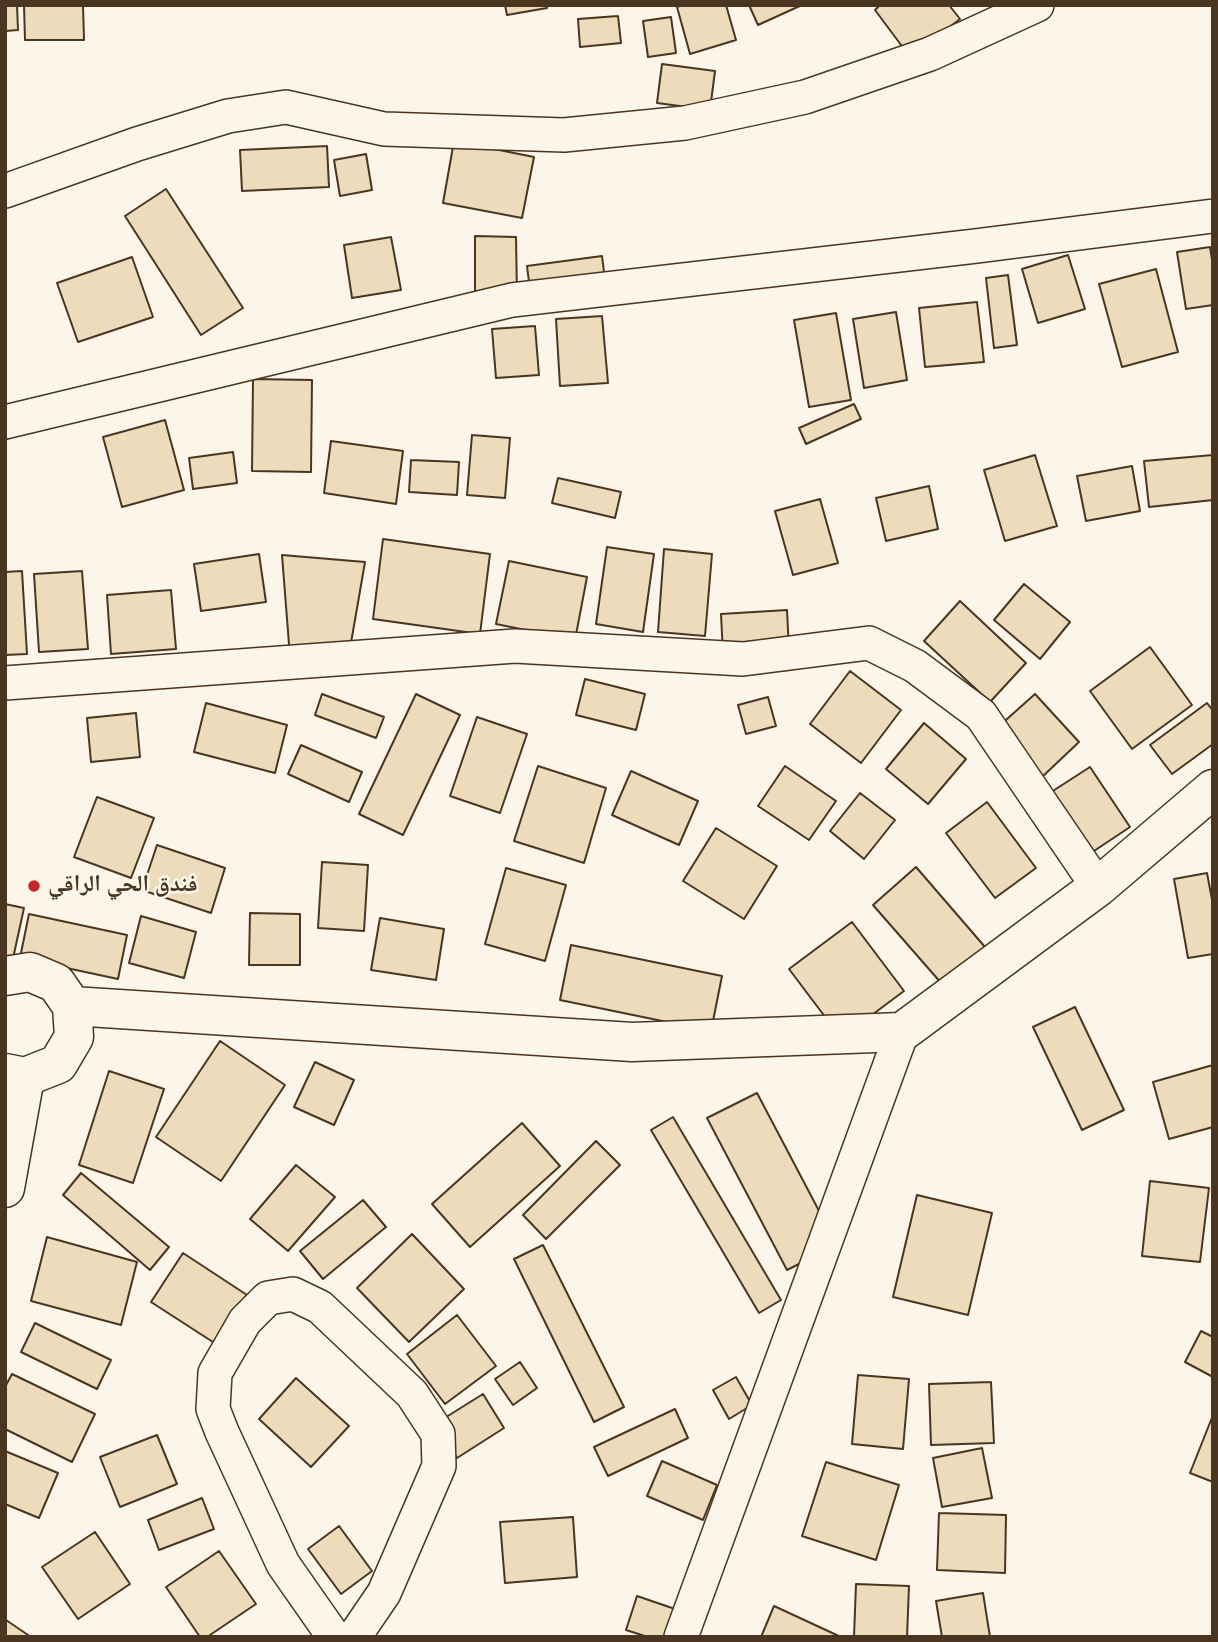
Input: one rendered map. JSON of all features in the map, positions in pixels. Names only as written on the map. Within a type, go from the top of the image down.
[{"type":"main road","points":[[72,1006],[632,1042],[902,1032],[1098,887],[1213,789]]},
{"type":"main road","points":[[5,976],[30,972],[56,983],[72,1006],[74,1037],[58,1064],[15,1075],[5,1188]]},
{"type":"street","points":[[5,191],[136,144],[228,116],[286,107],[384,129],[564,135],[685,123],[818,93],[930,54],[1037,5]]},
{"type":"street","points":[[5,422],[512,300],[1213,216]]},
{"type":"street","points":[[5,683],[515,646],[743,659],[869,643],[915,666],[981,715],[1098,887]]},
{"type":"street","points":[[681,1637],[902,1032]]},
{"type":"street","points":[[334,1637],[283,1564],[214,1409],[215,1373],[245,1321],[268,1298],[293,1294],[320,1307],[412,1394],[439,1434],[439,1466],[384,1593],[354,1637]]},
{"type":"building","points":[[5,5],[17,5],[18,30],[5,31]]},
{"type":"building","points":[[24,5],[83,5],[84,40],[25,40]]},
{"type":"building","points":[[505,5],[547,5],[547,8],[507,15]]},
{"type":"building","points":[[726,5],[736,40],[690,54],[677,7]]},
{"type":"building","points":[[749,5],[802,5],[758,25]]},
{"type":"building","points":[[880,5],[949,5],[960,19],[910,57],[875,10]]},
{"type":"building","points":[[618,16],[621,43],[580,47],[578,19]]},
{"type":"building","points":[[671,17],[676,53],[648,57],[643,21]]},
{"type":"building","points":[[662,64],[715,71],[710,110],[657,103]]},
{"type":"building","points":[[454,141],[534,157],[522,218],[443,203]]},
{"type":"building","points":[[327,146],[329,187],[242,191],[240,150]]},
{"type":"building","points":[[366,154],[372,190],[340,196],[334,160]]},
{"type":"building","points":[[166,189],[243,308],[201,335],[125,216]]},
{"type":"building","points":[[475,236],[516,237],[517,295],[475,295]]},
{"type":"building","points":[[391,237],[401,290],[352,298],[344,245]]},
{"type":"building","points":[[1210,247],[1213,305],[1186,309],[1177,252]]},
{"type":"building","points":[[1068,255],[1085,309],[1038,323],[1022,269]]},
{"type":"building","points":[[602,256],[606,288],[531,298],[527,266]]},
{"type":"building","points":[[132,257],[153,317],[78,342],[57,283]]},
{"type":"building","points":[[1156,269],[1178,352],[1122,367],[1099,284]]},
{"type":"building","points":[[1008,275],[1017,345],[994,348],[986,278]]},
{"type":"building","points":[[977,302],[984,362],[925,367],[919,308]]},
{"type":"building","points":[[896,312],[907,380],[864,388],[853,319]]},
{"type":"building","points":[[836,313],[851,400],[809,407],[794,320]]},
{"type":"building","points":[[602,316],[608,383],[560,386],[556,319]]},
{"type":"building","points":[[535,326],[539,375],[496,378],[492,329]]},
{"type":"building","points":[[253,379],[312,380],[311,472],[252,471]]},
{"type":"building","points":[[854,404],[861,419],[806,444],[799,428]]},
{"type":"building","points":[[165,420],[184,490],[122,507],[103,437]]},
{"type":"building","points":[[472,435],[510,438],[505,498],[467,495]]},
{"type":"building","points":[[331,441],[403,451],[396,504],[324,493]]},
{"type":"building","points":[[233,452],[237,483],[193,489],[189,458]]},
{"type":"building","points":[[1035,455],[1057,526],[1005,541],[984,470]]},
{"type":"building","points":[[1213,455],[1213,500],[1149,507],[1144,461]]},
{"type":"building","points":[[411,460],[459,462],[457,495],[409,492]]},
{"type":"building","points":[[1132,466],[1140,511],[1086,521],[1077,476]]},
{"type":"building","points":[[558,478],[621,492],[615,518],[552,503]]},
{"type":"building","points":[[929,486],[938,529],[886,541],[876,498]]},
{"type":"building","points":[[820,499],[838,563],[793,575],[775,511]]},
{"type":"building","points":[[383,539],[490,554],[480,634],[373,619]]},
{"type":"building","points":[[607,547],[654,554],[643,632],[596,624]]},
{"type":"building","points":[[664,549],[712,554],[705,636],[658,632]]},
{"type":"building","points":[[259,554],[266,602],[201,611],[194,564]]},
{"type":"building","points":[[282,555],[365,562],[347,666],[291,670]]},
{"type":"building","points":[[509,561],[587,577],[575,640],[496,624]]},
{"type":"building","points":[[22,571],[27,654],[5,655],[5,572]]},
{"type":"building","points":[[82,571],[88,649],[39,652],[34,574]]},
{"type":"building","points":[[1024,584],[1070,622],[1040,659],[994,620]]},
{"type":"building","points":[[171,590],[176,649],[111,654],[107,595]]},
{"type":"building","points":[[960,601],[1026,663],[990,702],[924,641]]},
{"type":"building","points":[[787,610],[790,670],[724,674],[721,614]]},
{"type":"building","points":[[1150,647],[1192,705],[1132,749],[1090,691]]},
{"type":"building","points":[[850,671],[901,710],[861,763],[810,724]]},
{"type":"building","points":[[585,679],[645,694],[636,730],[576,715]]},
{"type":"building","points":[[322,694],[384,717],[376,738],[315,715]]},
{"type":"building","points":[[416,694],[460,715],[403,835],[359,814]]},
{"type":"building","points":[[1035,694],[1079,742],[1042,777],[997,728]]},
{"type":"building","points":[[768,697],[776,726],[746,734],[738,705]]},
{"type":"building","points":[[206,703],[287,725],[275,773],[194,752]]},
{"type":"building","points":[[1207,703],[1213,711],[1213,744],[1172,774],[1150,745]]},
{"type":"building","points":[[136,713],[140,757],[91,762],[87,718]]},
{"type":"building","points":[[477,717],[527,734],[500,813],[450,796]]},
{"type":"building","points":[[924,723],[966,759],[928,804],[886,769]]},
{"type":"building","points":[[301,745],[362,772],[349,802],[288,774]]},
{"type":"building","points":[[538,766],[606,788],[584,863],[514,841]]},
{"type":"building","points":[[785,766],[836,801],[809,840],[758,806]]},
{"type":"building","points":[[1090,767],[1130,827],[1082,859],[1042,798]]},
{"type":"building","points":[[631,771],[698,801],[679,845],[612,815]]},
{"type":"building","points":[[860,793],[895,820],[864,859],[830,831]]},
{"type":"building","points":[[97,797],[154,818],[131,878],[74,857]]},
{"type":"building","points":[[987,802],[1036,868],[995,898],[946,833]]},
{"type":"building","points":[[716,828],[777,866],[744,919],[683,881]]},
{"type":"building","points":[[157,845],[225,868],[211,913],[142,890]]},
{"type":"building","points":[[322,862],[368,865],[364,931],[318,928]]},
{"type":"building","points":[[916,867],[985,947],[942,984],[873,905]]},
{"type":"building","points":[[506,868],[566,885],[545,961],[485,944]]},
{"type":"building","points":[[1207,873],[1213,905],[1213,954],[1188,958],[1174,879]]},
{"type":"building","points":[[5,904],[24,908],[12,963],[5,961]]},
{"type":"building","points":[[250,913],[300,914],[300,965],[249,965]]},
{"type":"building","points":[[29,914],[127,935],[118,979],[20,958]]},
{"type":"building","points":[[141,916],[196,932],[184,978],[129,963]]},
{"type":"building","points":[[380,918],[444,929],[436,980],[371,970]]},
{"type":"building","points":[[852,922],[904,991],[841,1038],[789,969]]},
{"type":"building","points":[[571,945],[722,976],[711,1031],[560,1000]]},
{"type":"building","points":[[1075,1007],[1124,1110],[1082,1130],[1033,1027]]},
{"type":"building","points":[[220,1041],[285,1085],[221,1181],[156,1137]]},
{"type":"building","points":[[315,1062],[354,1080],[334,1125],[294,1107]]},
{"type":"building","points":[[1213,1065],[1213,1127],[1169,1139],[1153,1082]]},
{"type":"building","points":[[109,1071],[164,1089],[133,1183],[79,1165]]},
{"type":"building","points":[[757,1093],[837,1245],[787,1270],[707,1118]]},
{"type":"building","points":[[673,1117],[781,1300],[759,1313],[651,1130]]},
{"type":"building","points":[[522,1123],[560,1166],[470,1247],[432,1204]]},
{"type":"building","points":[[596,1141],[620,1165],[546,1239],[523,1215]]},
{"type":"building","points":[[296,1165],[335,1197],[288,1251],[250,1219]]},
{"type":"building","points":[[81,1173],[169,1247],[150,1270],[63,1195]]},
{"type":"building","points":[[1150,1181],[1209,1188],[1200,1262],[1142,1256]]},
{"type":"building","points":[[917,1195],[992,1213],[968,1315],[893,1297]]},
{"type":"building","points":[[363,1200],[386,1227],[323,1279],[300,1251]]},
{"type":"building","points":[[412,1234],[464,1289],[409,1342],[357,1288]]},
{"type":"building","points":[[47,1237],[137,1262],[121,1325],[31,1301]]},
{"type":"building","points":[[543,1245],[624,1407],[594,1422],[514,1259]]},
{"type":"building","points":[[183,1253],[247,1295],[216,1344],[151,1302]]},
{"type":"building","points":[[457,1315],[496,1366],[445,1404],[407,1354]]},
{"type":"building","points":[[35,1323],[111,1360],[97,1389],[21,1352]]},
{"type":"building","points":[[1201,1331],[1213,1337],[1213,1377],[1185,1362]]},
{"type":"building","points":[[520,1362],[537,1388],[513,1405],[495,1379]]},
{"type":"building","points":[[12,1374],[95,1414],[72,1462],[5,1429],[5,1387]]},
{"type":"building","points":[[858,1375],[909,1379],[903,1449],[852,1444]]},
{"type":"building","points":[[736,1377],[752,1405],[729,1419],[713,1390]]},
{"type":"building","points":[[296,1378],[349,1426],[311,1467],[259,1419]]},
{"type":"building","points":[[991,1382],[994,1443],[931,1445],[929,1384]]},
{"type":"building","points":[[483,1394],[504,1428],[457,1458],[435,1424]]},
{"type":"building","points":[[675,1409],[688,1438],[608,1476],[594,1447]]},
{"type":"building","points":[[1213,1415],[1213,1482],[1190,1473]]},
{"type":"building","points":[[157,1435],[177,1484],[120,1507],[100,1457]]},
{"type":"building","points":[[982,1448],[992,1498],[942,1507],[933,1458]]},
{"type":"building","points":[[5,1451],[58,1473],[39,1518],[5,1504]]},
{"type":"building","points":[[662,1461],[717,1485],[703,1520],[647,1496]]},
{"type":"building","points":[[826,1462],[899,1485],[876,1560],[802,1536]]},
{"type":"building","points":[[202,1498],[214,1529],[159,1550],[148,1520]]},
{"type":"building","points":[[939,1513],[1006,1515],[1005,1573],[937,1570]]},
{"type":"building","points":[[573,1517],[577,1577],[505,1583],[500,1522]]},
{"type":"building","points":[[339,1526],[372,1571],[341,1594],[308,1549]]},
{"type":"building","points":[[95,1532],[130,1584],[78,1619],[42,1567]]},
{"type":"building","points":[[219,1551],[256,1604],[207,1637],[200,1637],[166,1587]]},
{"type":"building","points":[[856,1584],[909,1586],[907,1637],[854,1637]]},
{"type":"building","points":[[983,1593],[990,1637],[942,1637],[936,1601]]},
{"type":"building","points":[[637,1596],[675,1609],[666,1637],[648,1637],[626,1630]]},
{"type":"building","points":[[774,1606],[841,1637],[761,1637]]},
{"type":"building","points":[[6,1620],[31,1637],[5,1637]]},
{"type":"place","name":"فندق الحي الراقي","points":[[34,886]]}]
